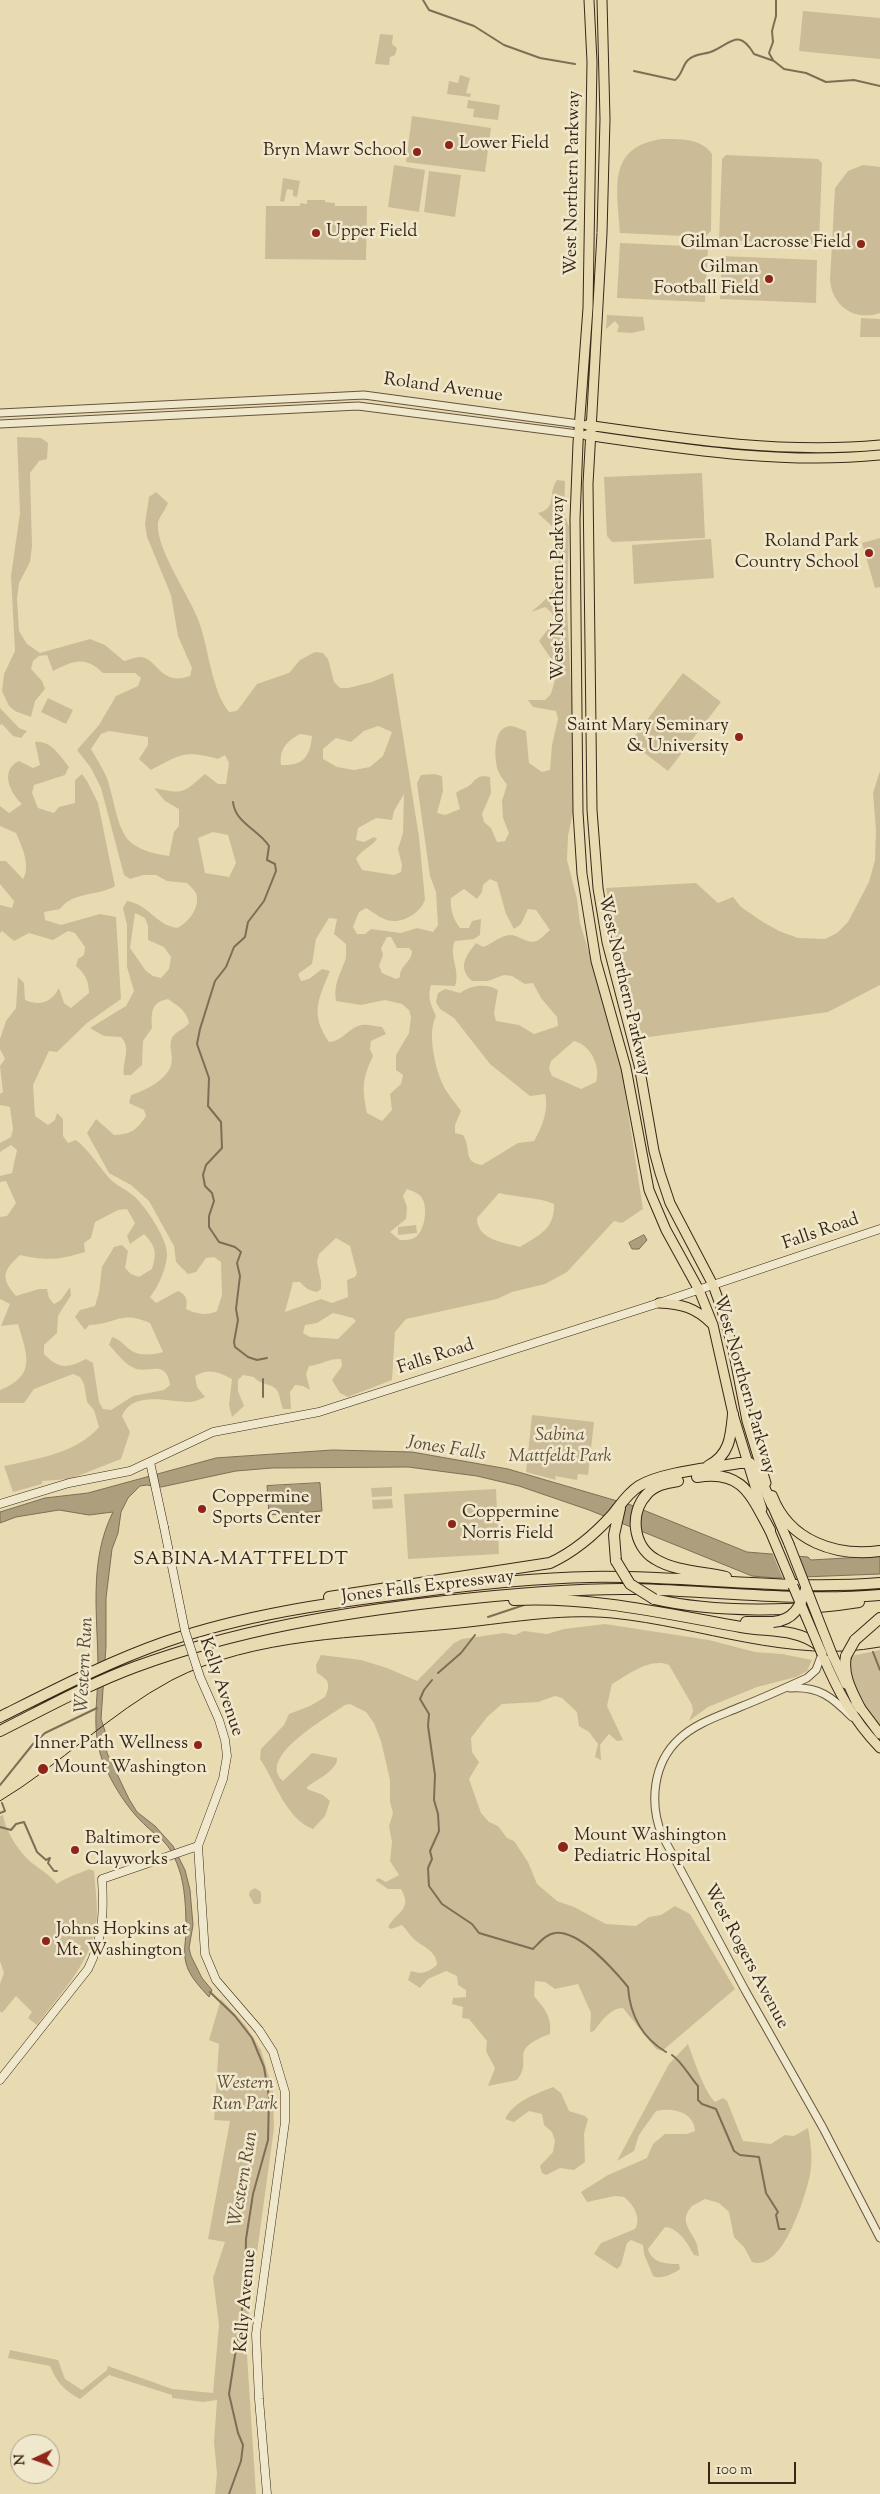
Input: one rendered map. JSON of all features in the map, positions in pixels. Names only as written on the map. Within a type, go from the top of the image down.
[{"type":"highway","points":[[702,1470],[714,1463],[726,1451],[731,1438],[732,1414]]},
{"type":"highway","points":[[230,1624],[302,1601],[456,1576],[544,1565],[565,1555],[598,1529],[634,1490],[655,1478],[746,1463],[755,1468],[772,1505]]},
{"type":"highway","points":[[764,1474],[779,1510],[791,1527],[803,1536],[841,1551],[880,1551]]},
{"type":"highway","points":[[754,1584],[659,1562],[646,1552],[638,1538],[636,1519],[642,1500],[655,1488],[667,1483],[704,1476],[728,1477],[740,1483],[746,1490],[770,1530]]},
{"type":"highway","points":[[626,1498],[618,1515],[614,1535],[614,1552],[622,1573],[639,1591],[654,1599],[738,1608],[780,1608],[843,1605],[880,1596]]},
{"type":"highway","name":"Jones Falls Expressway","points":[[0,1717],[89,1672],[167,1642],[230,1624],[302,1608],[377,1597],[523,1581],[635,1577],[808,1586],[880,1583]]},
{"type":"highway","name":"Jones Falls Expressway","points":[[0,1731],[90,1686],[171,1654],[252,1630],[304,1620],[506,1594],[588,1589],[636,1589],[782,1598],[880,1596]]},
{"type":"highway","points":[[773,1626],[790,1617],[801,1604],[806,1589]]},
{"type":"highway","points":[[420,1604],[552,1600],[607,1605],[720,1622],[773,1626],[800,1635],[824,1651]]},
{"type":"highway","points":[[860,1708],[847,1680],[846,1657],[855,1640],[880,1618]]},
{"type":"main road","name":"West Northern Parkway","points":[[589,0],[592,66],[588,308],[578,434],[575,519],[578,812],[584,892],[596,961],[626,1068],[649,1190],[666,1230],[699,1290],[713,1325],[732,1414],[746,1463],[770,1530],[801,1604],[824,1651],[860,1708],[880,1734]]},
{"type":"main road","name":"West Northern Parkway","points":[[602,0],[605,119],[602,233],[600,302],[588,484],[592,810],[601,912],[639,1065],[654,1151],[664,1189],[713,1285],[728,1328],[748,1420],[772,1505],[806,1589],[824,1651],[843,1702],[856,1722],[880,1748]]},
{"type":"main road","name":"Roland Avenue","points":[[579,424],[758,447],[820,448],[880,445]]},
{"type":"main road","name":"Roland Avenue","points":[[578,434],[752,456],[820,459],[880,455]]},
{"type":"main road","name":"Falls Road","points":[[0,1504],[69,1483],[130,1471],[212,1432],[319,1412],[699,1290],[880,1229]]},
{"type":"main road","points":[[659,1303],[688,1306],[698,1310],[713,1325]]},
{"type":"main road","name":"Kelly Avenue","points":[[150,1462],[185,1631],[200,1677],[223,1732],[227,1761],[223,1779],[198,1846],[207,1961],[216,1980],[250,2018],[266,2040],[278,2064],[285,2092],[285,2122],[256,2334],[267,2494]]},
{"type":"main road","points":[[0,2080],[88,1969],[96,1952],[103,1919],[102,1879],[198,1846]]},
{"type":"street","name":"Roland Avenue","points":[[0,413],[364,395],[579,424]]},
{"type":"street","name":"Roland Avenue","points":[[0,424],[358,406],[578,434]]},
{"type":"street","points":[[454,418],[456,407]]},
{"type":"street","name":"West Rogers Avenue","points":[[824,1651],[814,1672],[787,1688],[708,1720],[680,1738],[669,1750],[658,1776],[655,1813],[662,1835],[745,1990],[823,2128],[880,2238]]},
{"type":"street","name":"West Rogers Avenue","points":[[787,1688],[806,1688],[819,1691],[842,1707],[856,1722]]},
{"type":"green space","points":[[803,11],[880,18],[880,59],[799,51]]},
{"type":"green space","points":[[380,34],[393,35],[392,44],[397,48],[395,55],[390,57],[389,65],[375,64]]},
{"type":"green space","points":[[460,75],[470,78],[466,93],[471,94],[470,97],[447,94],[449,81],[458,83]]},
{"type":"green space","points":[[468,100],[500,105],[498,120],[473,117],[474,109],[467,108]]},
{"type":"green space","name":"Lower Field","points":[[412,116],[491,128],[485,172],[406,162]]},
{"type":"green space","points":[[662,139],[690,140],[702,145],[712,154],[711,231],[705,237],[620,233],[617,187],[623,161],[631,151],[644,144]]},
{"type":"green space","points":[[726,155],[818,159],[822,163],[819,244],[719,240],[722,159]]},
{"type":"green space","points":[[394,165],[425,170],[419,212],[388,207]]},
{"type":"green space","points":[[863,165],[880,167],[880,313],[871,315],[862,315],[846,310],[835,297],[830,280],[835,188],[848,171]]},
{"type":"green space","points":[[429,171],[461,175],[455,217],[424,212]]},
{"type":"green space","points":[[283,178],[300,181],[297,197],[293,196],[293,190],[287,189],[284,202],[280,201]]},
{"type":"green space","name":"Upper Field","points":[[307,200],[325,200],[325,202],[335,203],[335,206],[367,206],[366,260],[265,259],[266,206],[300,206],[300,203],[307,204]]},
{"type":"green space","points":[[620,243],[708,247],[705,302],[617,298]]},
{"type":"green space","name":"Gilman Football Field","points":[[722,256],[817,260],[816,303],[720,299]]},
{"type":"green space","points":[[607,315],[643,317],[645,330],[632,333],[617,332],[619,326],[615,321],[606,329]]},
{"type":"green space","points":[[861,318],[880,319],[880,337],[860,337]]},
{"type":"green space","points":[[17,437],[41,438],[48,443],[47,459],[39,461],[30,473],[32,546],[30,562],[19,583],[17,599],[19,631],[27,644],[40,653],[90,639],[105,645],[124,661],[138,657],[146,658],[165,675],[172,678],[190,676],[192,668],[178,636],[171,595],[147,537],[145,524],[149,497],[156,492],[168,503],[158,523],[162,546],[195,612],[214,681],[229,712],[237,711],[257,684],[289,673],[300,660],[315,652],[323,653],[328,659],[334,682],[340,688],[372,682],[393,673],[419,837],[425,899],[416,913],[399,921],[384,919],[366,908],[359,912],[353,927],[357,934],[365,934],[371,929],[401,933],[417,928],[433,932],[438,925],[436,892],[430,876],[418,791],[417,783],[421,775],[434,774],[442,776],[443,791],[437,813],[445,815],[460,809],[456,793],[479,777],[490,777],[491,793],[482,814],[484,822],[491,828],[497,842],[505,841],[509,833],[503,818],[502,801],[507,785],[498,771],[495,751],[500,731],[505,727],[511,726],[526,731],[529,763],[542,772],[550,770],[552,745],[558,719],[556,711],[533,707],[528,700],[545,700],[551,694],[558,669],[539,641],[554,621],[552,613],[545,607],[531,612],[552,592],[558,578],[559,569],[555,532],[551,525],[538,513],[548,508],[557,480],[565,481],[564,513],[569,527],[567,608],[573,726],[573,813],[568,836],[567,860],[577,899],[580,923],[618,1047],[643,1209],[622,1223],[614,1221],[567,1272],[545,1284],[512,1292],[497,1299],[406,1319],[395,1332],[392,1380],[348,1397],[340,1393],[332,1380],[342,1366],[341,1359],[309,1366],[306,1374],[310,1390],[303,1386],[295,1385],[290,1392],[291,1409],[283,1409],[276,1389],[260,1382],[254,1377],[243,1375],[238,1380],[238,1391],[244,1406],[232,1417],[229,1405],[232,1379],[218,1373],[205,1372],[195,1376],[197,1387],[205,1397],[190,1402],[143,1400],[127,1408],[122,1416],[130,1432],[121,1459],[70,1479],[42,1481],[42,1484],[13,1492],[4,1466],[68,1449],[90,1436],[99,1427],[94,1410],[87,1402],[84,1384],[80,1377],[73,1374],[34,1389],[24,1403],[0,1403],[0,1390],[20,1378],[24,1371],[26,1355],[18,1324],[1,1326],[10,1304],[0,1299],[0,1217],[7,1216],[16,1203],[6,1181],[0,1182],[0,1176],[12,1173],[17,1150],[11,1145],[0,1152],[0,1143],[11,1137],[13,1129],[10,1107],[0,1105],[0,1094],[3,1092],[0,1066],[5,1059],[0,1049],[0,1039],[6,1021],[16,1008],[18,977],[24,983],[25,1000],[30,1002],[45,1002],[59,988],[64,1003],[71,1008],[89,993],[86,978],[76,966],[78,959],[84,955],[85,947],[75,933],[68,931],[53,940],[29,933],[14,941],[2,931],[0,933],[0,905],[12,908],[14,901],[0,884],[0,861],[6,861],[23,879],[26,862],[16,833],[0,826],[0,806],[9,813],[22,804],[10,787],[8,775],[13,765],[19,761],[33,768],[40,765],[35,742],[41,742],[50,746],[69,767],[65,775],[34,785],[32,793],[38,808],[54,813],[59,807],[75,803],[75,780],[82,774],[98,803],[115,886],[79,896],[65,903],[60,909],[44,912],[45,920],[61,925],[100,914],[116,917],[121,999],[87,1023],[57,1052],[49,1051],[33,1085],[35,1116],[48,1125],[55,1120],[57,1113],[63,1119],[63,1136],[68,1143],[76,1140],[81,1144],[111,1180],[136,1198],[151,1217],[164,1240],[167,1254],[162,1277],[150,1297],[156,1303],[178,1291],[186,1298],[186,1309],[209,1314],[217,1311],[222,1295],[221,1262],[214,1257],[206,1258],[196,1272],[188,1274],[176,1262],[174,1246],[149,1201],[131,1185],[109,1173],[87,1133],[96,1119],[114,1135],[129,1133],[139,1125],[146,1116],[144,1110],[129,1103],[131,1095],[148,1088],[165,1075],[172,1062],[172,1038],[189,1023],[184,1012],[168,999],[158,1003],[152,1013],[152,1028],[143,1041],[142,1065],[131,1075],[124,1075],[126,1046],[121,1037],[104,1036],[90,1028],[126,1006],[134,991],[127,967],[127,925],[123,908],[127,901],[134,903],[147,910],[163,923],[177,928],[192,914],[197,904],[197,898],[196,893],[187,883],[167,881],[156,875],[143,875],[130,879],[124,875],[101,788],[91,768],[77,750],[99,725],[116,696],[138,686],[141,678],[135,673],[103,673],[97,667],[85,662],[73,662],[53,671],[47,655],[39,656],[33,661],[31,669],[42,681],[45,689],[35,701],[31,717],[15,711],[9,706],[2,691],[4,674],[15,651],[11,576],[20,513]],"holes":[[[378,726],[392,732],[383,756],[370,767],[354,770],[337,767],[323,759],[323,749],[336,738],[351,742],[364,731]],[[109,731],[148,737],[148,745],[139,759],[151,770],[169,760],[190,754],[218,759],[225,755],[229,763],[226,784],[218,784],[205,774],[182,791],[154,788],[165,801],[179,809],[179,826],[174,832],[169,856],[146,851],[127,839],[119,822],[106,776],[91,749],[101,734]],[[300,734],[312,736],[310,749],[300,762],[281,765],[281,754],[291,740]],[[404,794],[403,833],[398,849],[402,865],[401,872],[394,875],[362,870],[356,859],[377,839],[374,837],[364,842],[356,840],[358,828],[376,818],[392,820],[394,811]],[[213,832],[228,835],[236,863],[229,877],[205,873],[198,838]],[[490,879],[497,882],[506,914],[514,929],[521,924],[528,909],[536,910],[550,930],[539,940],[533,942],[509,935],[483,947],[476,943],[466,957],[464,966],[467,976],[472,981],[488,981],[504,975],[512,976],[525,984],[533,983],[541,998],[557,1017],[558,1026],[534,1034],[519,1025],[496,1021],[494,1013],[498,990],[489,986],[474,987],[460,993],[445,989],[438,993],[436,1002],[440,1009],[454,1018],[490,1064],[530,1096],[545,1094],[544,1118],[534,1141],[518,1143],[482,1165],[472,1161],[463,1135],[455,1133],[455,1125],[461,1111],[445,1088],[437,1069],[432,1041],[433,1023],[436,1016],[431,1005],[429,993],[431,985],[455,986],[457,975],[453,952],[455,941],[474,939],[480,935],[481,919],[472,921],[469,928],[460,928],[452,914],[451,898],[464,889],[477,899],[482,892],[483,885]],[[135,913],[145,918],[148,926],[148,940],[164,947],[171,957],[169,969],[161,978],[153,976],[146,971],[130,948]],[[329,918],[337,919],[334,934],[346,944],[346,959],[336,985],[336,1001],[361,1005],[385,1000],[402,1004],[409,1010],[411,1017],[409,1033],[396,1055],[396,1070],[403,1075],[401,1084],[390,1094],[392,1110],[382,1121],[367,1113],[364,1084],[373,1056],[370,1049],[371,1041],[386,1034],[382,1027],[361,1025],[337,1040],[329,1042],[319,1023],[318,1007],[319,999],[330,971],[322,969],[309,979],[301,981],[298,974],[312,964],[316,939]],[[387,937],[391,937],[397,948],[409,948],[412,951],[410,958],[401,970],[400,977],[396,979],[382,973],[379,966],[383,955],[381,948]],[[574,1041],[585,1047],[596,1063],[596,1082],[581,1089],[552,1076],[549,1069],[551,1061]],[[407,1189],[422,1198],[425,1216],[422,1228],[416,1237],[400,1240],[390,1232],[406,1219],[407,1207],[403,1196]],[[499,1193],[543,1200],[554,1204],[554,1213],[549,1225],[539,1235],[520,1247],[492,1239],[481,1231],[477,1218]],[[127,1209],[135,1223],[127,1236],[130,1244],[144,1234],[153,1246],[155,1254],[152,1269],[139,1277],[131,1274],[125,1268],[128,1251],[122,1245],[114,1247],[102,1267],[95,1306],[80,1310],[75,1317],[85,1330],[89,1325],[125,1318],[140,1319],[150,1323],[163,1352],[139,1354],[112,1337],[109,1345],[132,1367],[143,1370],[160,1369],[168,1377],[170,1385],[164,1390],[133,1396],[111,1410],[103,1409],[99,1402],[93,1363],[86,1359],[73,1365],[63,1366],[54,1363],[44,1354],[44,1345],[57,1333],[58,1316],[71,1295],[70,1287],[61,1300],[54,1304],[49,1298],[47,1289],[39,1289],[16,1296],[7,1284],[6,1279],[7,1270],[20,1255],[45,1259],[67,1257],[85,1252],[84,1243],[91,1238],[95,1222],[118,1210]],[[336,1238],[350,1246],[357,1273],[355,1277],[347,1280],[348,1297],[332,1303],[321,1299],[285,1312],[293,1282],[300,1282],[308,1289],[317,1292],[321,1289],[317,1262],[319,1254]],[[333,1313],[353,1318],[356,1321],[338,1339],[310,1337],[303,1333],[305,1325],[317,1323]]]},
{"type":"green space","points":[[702,473],[705,538],[612,542],[607,536],[604,477]]},
{"type":"green space","points":[[880,538],[880,587],[875,588],[862,543]]},
{"type":"green space","points":[[711,539],[714,578],[634,584],[632,545]]},
{"type":"green space","points":[[683,673],[721,702],[668,771],[630,742]]},
{"type":"green space","points":[[48,698],[73,710],[66,724],[41,712]]},
{"type":"green space","points":[[0,708],[19,728],[27,731],[21,738],[13,736],[2,724],[0,725]]},
{"type":"green space","points":[[880,771],[880,985],[828,1012],[642,1038],[618,948],[606,888],[696,883],[718,903],[733,897],[741,907],[779,931],[798,938],[825,939],[837,933],[848,922],[869,882],[875,860],[876,830],[873,793]]},
{"type":"green space","points":[[416,1225],[417,1233],[398,1235],[398,1227]]},
{"type":"green space","name":"Sabina Mattfeldt Park","points":[[532,1415],[594,1422],[588,1475],[578,1474],[577,1480],[555,1476],[556,1480],[526,1472]]},
{"type":"green space","points":[[392,1487],[392,1496],[372,1497],[371,1488]]},
{"type":"green space","name":"Coppermine Norris Field","points":[[496,1489],[499,1554],[408,1559],[404,1494]]},
{"type":"green space","points":[[392,1499],[393,1508],[373,1509],[372,1500]]},
{"type":"green space","points":[[605,1624],[709,1640],[755,1652],[782,1654],[812,1660],[807,1671],[796,1677],[757,1687],[708,1707],[689,1721],[693,1711],[692,1705],[669,1665],[654,1663],[639,1668],[612,1684],[607,1706],[623,1740],[617,1741],[609,1734],[600,1745],[601,1760],[595,1757],[598,1744],[589,1732],[579,1726],[577,1712],[562,1698],[555,1696],[538,1702],[502,1704],[487,1717],[471,1738],[472,1752],[479,1762],[469,1779],[481,1813],[489,1822],[498,1826],[507,1838],[514,1841],[528,1862],[537,1884],[557,1901],[574,1907],[606,1924],[636,1926],[649,1917],[661,1915],[675,1906],[690,1914],[735,1989],[662,2051],[656,2049],[623,2008],[614,2010],[594,2031],[590,2032],[591,2013],[578,1984],[555,1989],[545,1982],[535,1981],[534,1996],[547,2014],[550,2023],[550,2034],[528,2045],[523,2055],[522,2072],[517,2080],[488,2086],[495,2068],[486,2051],[487,2041],[469,2019],[462,2018],[463,2007],[452,2004],[453,1998],[466,1997],[466,1990],[458,1985],[457,1976],[446,1971],[428,1979],[420,1988],[408,1980],[411,1971],[422,1973],[437,1965],[435,1957],[414,1939],[402,1925],[391,1929],[388,1927],[405,1906],[405,1902],[401,1889],[388,1889],[375,1880],[379,1878],[386,1882],[399,1875],[390,1861],[392,1842],[389,1826],[393,1813],[390,1802],[390,1780],[381,1741],[374,1723],[366,1712],[350,1704],[345,1705],[298,1738],[286,1749],[279,1761],[277,1771],[283,1781],[312,1753],[337,1758],[334,1767],[330,1771],[307,1787],[307,1789],[323,1795],[330,1801],[325,1816],[313,1829],[295,1817],[282,1799],[260,1759],[261,1749],[284,1725],[289,1714],[310,1706],[325,1697],[328,1683],[317,1673],[316,1665],[321,1655],[361,1660],[387,1668],[417,1681],[454,1643],[462,1639],[504,1633],[515,1635],[524,1631],[547,1634],[564,1629]]},
{"type":"green space","points":[[880,1650],[880,1725],[857,1694],[852,1677],[851,1656]]},
{"type":"green space","name":"Johns Hopkins at Mt. Washington","points":[[3,1815],[10,1835],[22,1853],[57,1884],[68,1877],[89,1869],[94,1871],[97,1914],[91,1945],[67,1987],[37,2025],[28,2018],[32,2012],[16,1996],[2,2013],[0,2011],[0,1984],[4,1973],[0,1961],[0,1816]]},
{"type":"green space","points":[[255,1888],[261,1892],[261,1902],[259,1904],[254,1904],[249,1895],[250,1891]]},
{"type":"green space","name":"Western Run Park","points":[[221,1999],[246,2026],[261,2050],[273,2091],[274,2128],[247,2326],[247,2355],[256,2494],[215,2494],[217,2474],[214,2442],[217,2400],[203,2402],[172,2398],[172,2395],[109,2375],[80,2399],[62,2386],[50,2366],[8,2358],[10,2350],[58,2360],[65,2379],[82,2390],[107,2370],[108,2366],[172,2389],[213,2393],[219,2325],[213,2278],[225,2242],[208,2239],[230,2121],[214,2120],[219,2044],[209,2040]]},
{"type":"green space","points":[[688,2044],[707,2091],[715,2102],[723,2098],[727,2101],[743,2141],[771,2144],[785,2135],[794,2136],[808,2128],[811,2145],[810,2175],[798,2215],[783,2245],[773,2256],[763,2262],[752,2262],[744,2247],[734,2237],[729,2212],[719,2203],[705,2199],[692,2206],[686,2215],[686,2223],[697,2244],[699,2256],[694,2255],[679,2233],[665,2227],[648,2249],[656,2260],[679,2264],[680,2269],[663,2277],[653,2276],[644,2254],[643,2245],[631,2240],[627,2243],[621,2265],[617,2269],[594,2254],[601,2243],[635,2229],[638,2220],[636,2212],[624,2197],[615,2196],[587,2202],[581,2192],[608,2175],[647,2158],[653,2144],[665,2134],[687,2134],[695,2131],[691,2119],[682,2112],[656,2111],[639,2135],[634,2151],[617,2161],[669,2064]]},
{"type":"green space","points":[[553,2087],[561,2093],[569,2111],[585,2116],[588,2119],[584,2134],[585,2162],[574,2170],[560,2168],[546,2175],[542,2173],[540,2166],[553,2152],[555,2141],[552,2132],[544,2125],[542,2114],[529,2111],[514,2122],[505,2119],[519,2103]]},
{"type":"shaded area","points":[[644,1235],[647,1240],[639,1249],[632,1249],[629,1243]]},
{"type":"shaded area","name":"Jones Falls","points":[[333,1450],[412,1452],[508,1469],[631,1505],[747,1552],[808,1557],[811,1560],[880,1556],[880,1574],[776,1578],[752,1576],[589,1510],[519,1486],[477,1476],[408,1467],[272,1468],[236,1471],[161,1487],[140,1486],[128,1498],[121,1512],[118,1533],[112,1549],[106,1598],[106,1646],[101,1719],[105,1731],[107,1753],[129,1799],[137,1812],[155,1826],[173,1846],[185,1870],[190,1890],[193,1925],[189,1948],[202,1978],[212,1990],[209,1997],[187,1968],[185,1955],[185,1898],[183,1883],[175,1859],[167,1845],[140,1820],[122,1798],[108,1773],[98,1746],[96,1734],[98,1669],[97,1570],[105,1531],[113,1512],[89,1515],[59,1510],[16,1517],[0,1523],[0,1512],[45,1498],[88,1493],[216,1458]]},
{"type":"shaded area","points":[[320,1483],[322,1511],[269,1515],[267,1486]]},
{"type":"pier","points":[[772,1552],[798,1554],[808,1580],[784,1581]]},
{"type":"waterway","points":[[423,0],[429,10],[474,26],[504,45],[540,58],[575,64]]},
{"type":"waterway","points":[[773,60],[769,53],[773,42],[772,31],[776,16],[776,0]]},
{"type":"waterway","points":[[634,71],[675,80],[690,58],[713,51],[730,41],[739,40],[749,46],[754,54],[774,61],[784,69],[806,73],[826,82],[854,80],[880,86]]},
{"type":"waterway","points":[[233,802],[238,815],[269,846],[267,860],[275,864],[276,871],[264,901],[248,922],[245,937],[234,947],[226,967],[215,981],[200,1029],[197,1044],[209,1078],[208,1106],[221,1122],[222,1148],[206,1165],[203,1175],[205,1186],[212,1193],[214,1201],[209,1216],[209,1227],[219,1242],[235,1247],[241,1252],[237,1263],[240,1276],[236,1309],[238,1320],[234,1342],[235,1347],[248,1357],[257,1360],[267,1358]]},
{"type":"waterway","points":[[263,1379],[263,1397]]},
{"type":"waterway","points":[[488,1617],[524,1605]]},
{"type":"waterway","points":[[438,1673],[461,1653],[475,1635]]},
{"type":"waterway","points":[[873,1652],[880,1670]]},
{"type":"waterway","points":[[432,1680],[420,1699],[429,1714],[428,1726],[435,1775],[434,1800],[438,1814],[439,1831],[430,1851],[432,1859],[428,1868],[429,1886],[442,1904],[472,1924],[479,1933],[533,1949],[546,1937],[555,1933],[575,1938],[585,1944],[628,1987],[631,2007],[638,2024],[650,2039],[666,2052]]},
{"type":"waterway","points":[[0,1785],[33,1744],[45,1733],[97,1708]]},
{"type":"waterway","points":[[0,1813],[5,1811],[2,1803]]},
{"type":"waterway","points":[[0,1827],[11,1830],[16,1824],[24,1822],[37,1852],[46,1860],[50,1858],[48,1863],[54,1871],[57,1871]]},
{"type":"waterway","name":"Western Run","points":[[210,1992],[235,2016],[252,2038],[264,2067],[269,2097],[268,2140],[253,2194],[246,2239],[245,2290],[229,2394],[238,2433],[243,2445],[241,2461],[229,2494]]},
{"type":"waterway","points":[[672,2055],[698,2086],[698,2100],[702,2104],[716,2109],[734,2151],[740,2155],[759,2157],[766,2193],[778,2212],[776,2215],[779,2229],[785,2229]]},
{"type":"tram line","points":[[0,1801],[43,1772],[106,1723],[149,1693],[172,1680],[204,1666],[272,1647],[343,1638],[572,1617],[612,1618],[646,1623],[779,1648],[812,1651],[846,1651],[880,1647]]},
{"type":"place","name":"Lower Field","points":[[449,145]]},
{"type":"place","name":"Bryn Mawr School","points":[[417,152]]},
{"type":"place","name":"Upper Field","points":[[316,233]]},
{"type":"place","name":"Gilman Lacrosse Field","points":[[861,244]]},
{"type":"place","name":"Gilman Football Field","points":[[769,279]]},
{"type":"place","name":"Roland Park Country School","points":[[869,553]]},
{"type":"place","name":"Saint Mary Seminary & University","points":[[739,737]]},
{"type":"place","name":"Coppermine Sports Center","points":[[202,1509]]},
{"type":"place","name":"Coppermine Norris Field","points":[[452,1524]]},
{"type":"place","name":"Inner Path Wellness","points":[[198,1745]]},
{"type":"place","name":"Mount Washington","points":[[43,1769]]},
{"type":"place","name":"Mount Washington Pediatric Hospital","points":[[563,1847]]},
{"type":"place","name":"Baltimore Clayworks","points":[[75,1850]]},
{"type":"place","name":"Johns Hopkins at Mt. Washington","points":[[46,1941]]},
{"type":"district","name":"SABINA-MATTFELDT","points":[[241,1561]]}]
